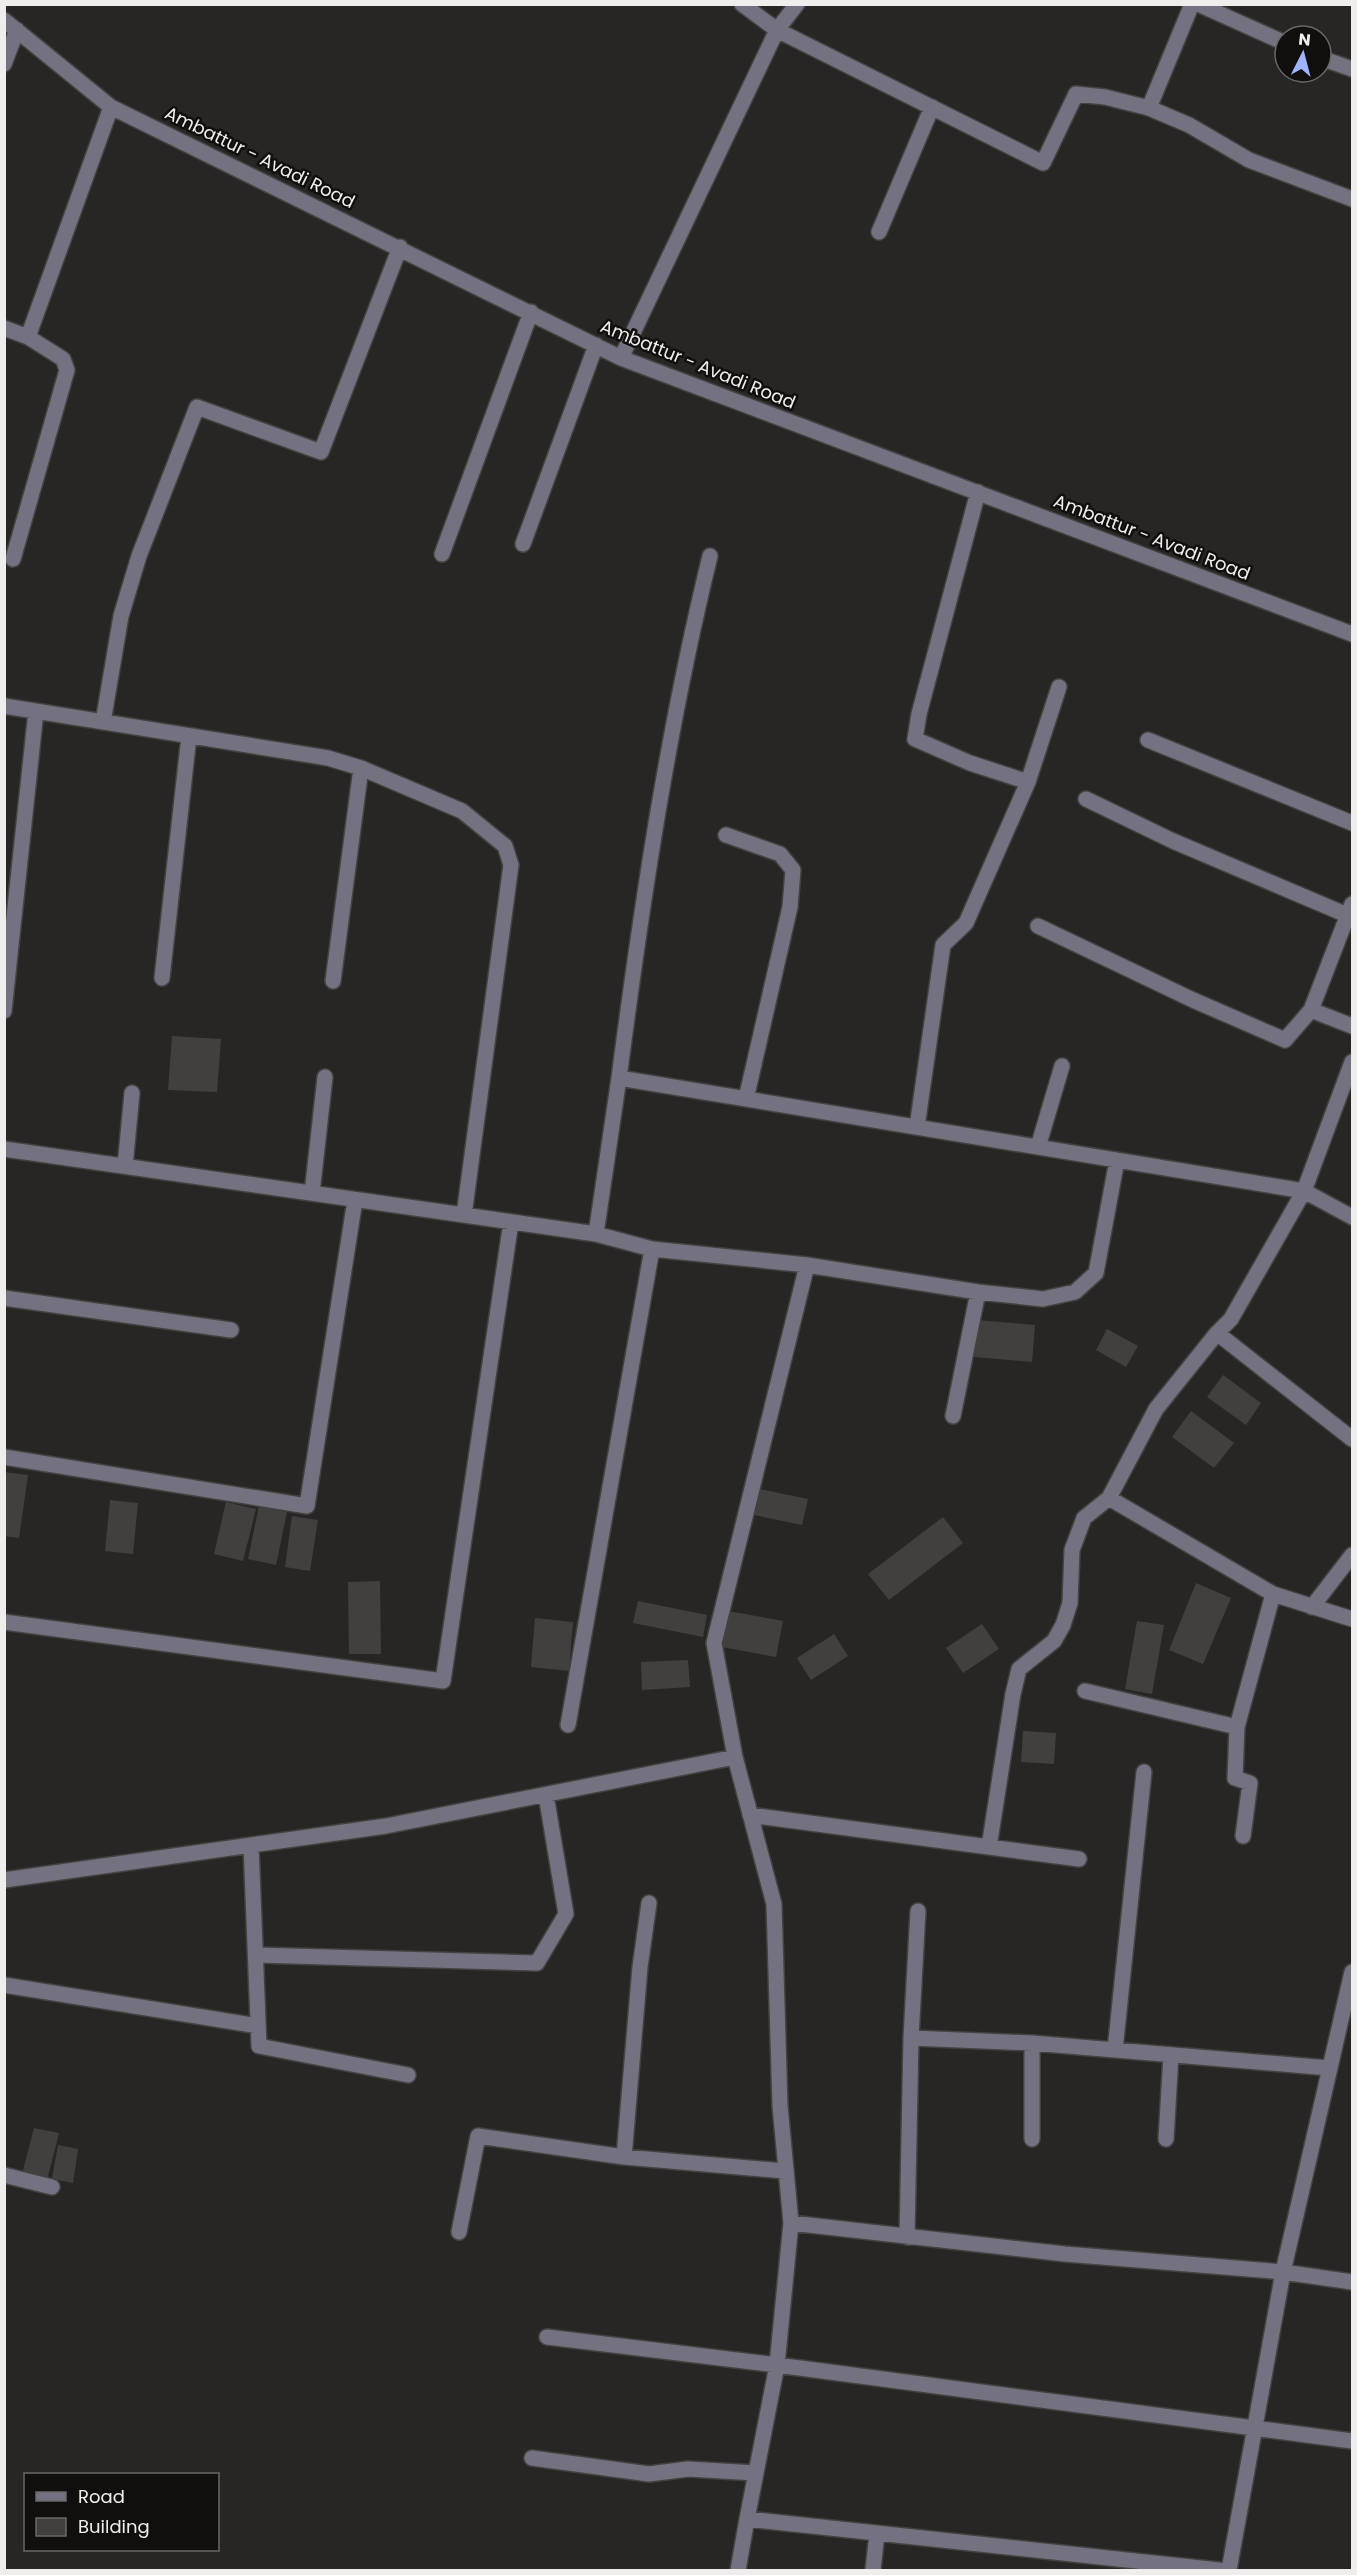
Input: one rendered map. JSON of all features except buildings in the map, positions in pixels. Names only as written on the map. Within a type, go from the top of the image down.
[{"type":"street","points":[[742,4],[777,30],[1043,163],[1076,94],[1149,108],[1189,125],[1249,160],[1353,199]]},
{"type":"street","points":[[621,358],[777,30],[797,4]]},
{"type":"street","points":[[1149,108],[1192,4]]},
{"type":"street","points":[[1198,4],[1273,38]]},
{"type":"street","name":"Ambattur - Avadi Road","points":[[4,20],[111,106],[621,358],[1353,634]]},
{"type":"street","points":[[4,64],[17,30]]},
{"type":"street","points":[[1333,62],[1353,69]]},
{"type":"street","points":[[28,337],[111,106]]},
{"type":"street","points":[[879,232],[932,107]]},
{"type":"street","points":[[103,722],[122,616],[139,556],[197,407],[321,452],[400,247]]},
{"type":"street","points":[[442,554],[531,312]]},
{"type":"street","points":[[4,328],[28,337],[63,359],[67,370],[13,559]]},
{"type":"street","points":[[523,544],[596,345]]},
{"type":"street","points":[[978,492],[919,714],[915,739],[970,763],[1028,782]]},
{"type":"street","points":[[596,1234],[661,789],[684,661],[710,556]]},
{"type":"street","points":[[917,1126],[943,945],[966,923],[1028,782],[1059,687]]},
{"type":"street","points":[[4,706],[328,758],[361,768],[462,811],[505,846],[511,865],[464,1215]]},
{"type":"street","points":[[4,1011],[36,711]]},
{"type":"street","points":[[162,978],[189,736]]},
{"type":"street","points":[[1148,740],[1353,823]]},
{"type":"street","points":[[333,981],[361,768]]},
{"type":"street","points":[[1038,926],[1193,1000],[1285,1040],[1311,1010],[1350,910],[1173,840],[1086,799]]},
{"type":"street","points":[[726,835],[780,854],[790,862],[793,870],[789,907],[746,1099]]},
{"type":"street","points":[[1311,1010],[1353,1026]]},
{"type":"street","points":[[989,1847],[1013,1694],[1020,1669],[1054,1641],[1063,1625],[1070,1602],[1072,1550],[1084,1518],[1108,1498],[1156,1409],[1231,1319],[1304,1191],[1353,1062]]},
{"type":"street","points":[[1038,1147],[1062,1066]]},
{"type":"street","points":[[312,1193],[325,1077]]},
{"type":"street","points":[[619,1078],[1304,1191],[1353,1217]]},
{"type":"street","points":[[125,1166],[132,1093]]},
{"type":"street","points":[[4,1149],[596,1234],[652,1249],[807,1265],[978,1292],[1043,1299],[1076,1292],[1096,1273],[1117,1160]]},
{"type":"street","points":[[4,1457],[308,1506],[355,1200]]},
{"type":"street","points":[[4,1622],[443,1680],[511,1222]]},
{"type":"street","points":[[568,1725],[652,1249]]},
{"type":"street","points":[[738,2571],[777,2365],[791,2223],[784,2171],[774,1904],[735,1757],[714,1643],[807,1265]]},
{"type":"street","points":[[953,1416],[978,1292]]},
{"type":"street","points":[[4,1298],[231,1330]]},
{"type":"street","points":[[1217,1333],[1353,1439]]},
{"type":"street","points":[[1108,1498],[1273,1594],[1353,1619]]},
{"type":"street","points":[[1312,1607],[1353,1555]]},
{"type":"street","points":[[1244,1836],[1250,1783],[1235,1778],[1237,1727],[1273,1594]]},
{"type":"street","points":[[1085,1691],[1237,1727]]},
{"type":"street","points":[[4,1880],[386,1826],[735,1757]]},
{"type":"street","points":[[1115,2050],[1144,1772]]},
{"type":"street","points":[[256,1955],[537,1963],[566,1914],[546,1795]]},
{"type":"street","points":[[750,1815],[1079,1859]]},
{"type":"street","points":[[251,1845],[259,2046],[408,2075]]},
{"type":"street","points":[[624,2157],[640,1967],[649,1903]]},
{"type":"street","points":[[907,2237],[911,2038],[918,1911]]},
{"type":"street","points":[[1229,2571],[1282,2271],[1353,1972]]},
{"type":"street","points":[[4,1985],[258,2026]]},
{"type":"street","points":[[911,2038],[1032,2043],[1329,2068]]},
{"type":"street","points":[[1032,2043],[1032,2139]]},
{"type":"street","points":[[1166,2139],[1171,2055]]},
{"type":"street","points":[[459,2232],[478,2136],[624,2157],[784,2171]]},
{"type":"street","points":[[4,2175],[52,2187]]},
{"type":"street","points":[[791,2223],[1065,2254],[1282,2271],[1353,2282]]},
{"type":"street","points":[[547,2337],[1353,2441]]},
{"type":"street","points":[[532,2458],[649,2474],[688,2469],[756,2472]]},
{"type":"street","points":[[747,2519],[1219,2571]]},
{"type":"street","points":[[873,2571],[877,2533]]}]
